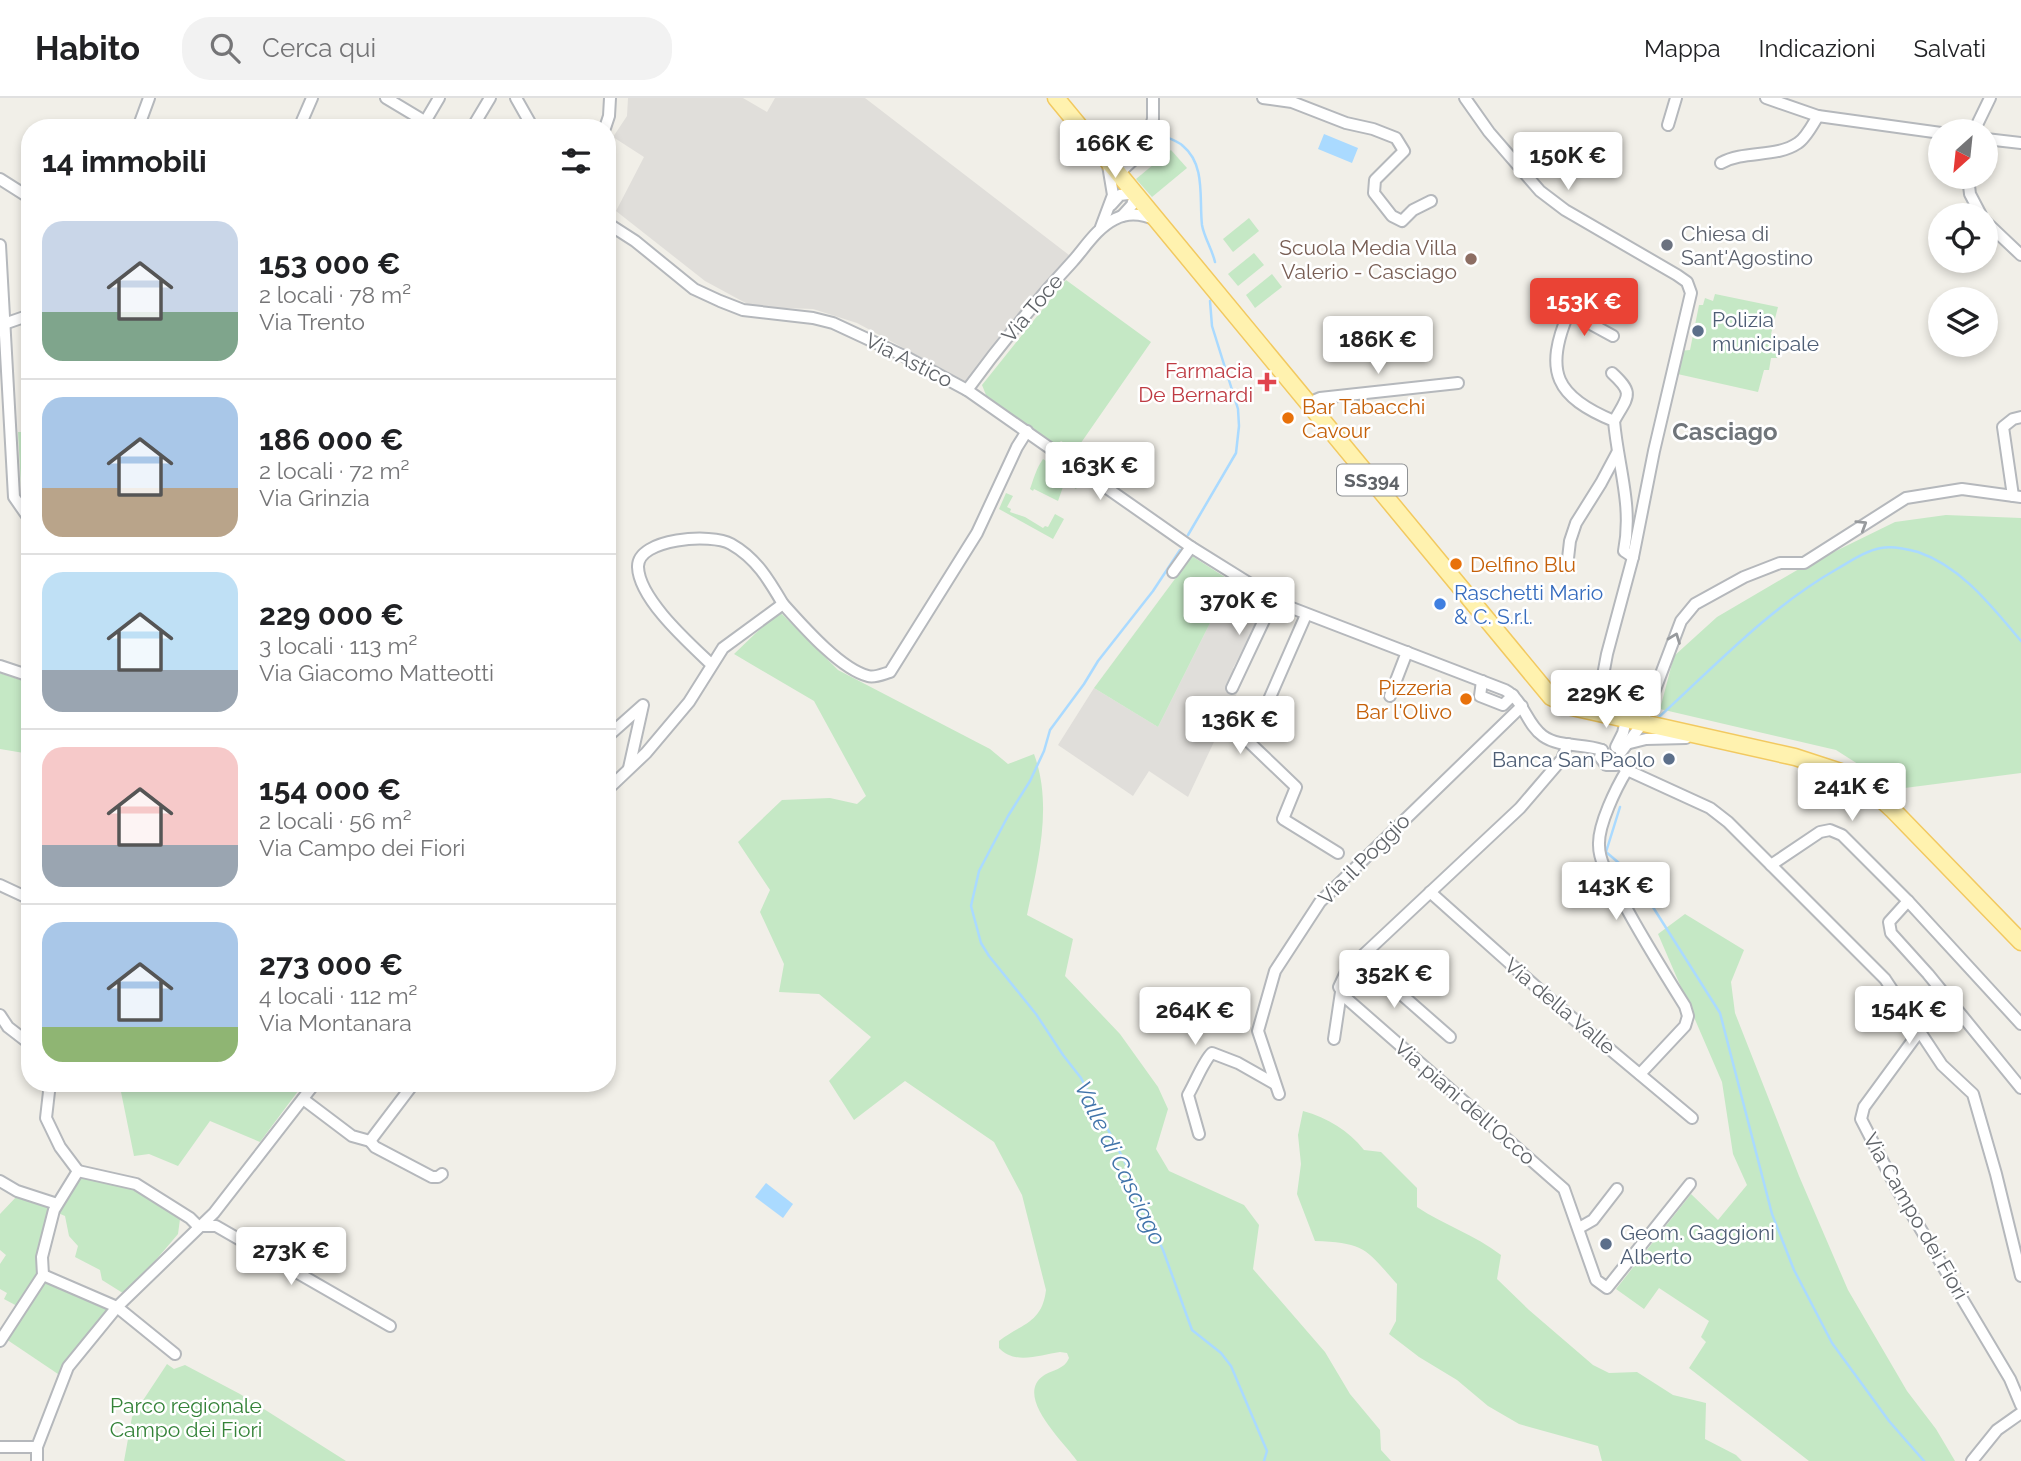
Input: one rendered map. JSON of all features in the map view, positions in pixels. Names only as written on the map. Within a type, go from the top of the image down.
[{"type":"main road","name":"SS394","points":[[1056,98],[1547,693],[1558,701],[1595,713],[1833,768],[1866,785],[2021,942]]},
{"type":"street","points":[[141,119],[149,98]]},
{"type":"street","points":[[303,119],[312,98]]},
{"type":"street","points":[[386,98],[424,119]]},
{"type":"street","points":[[427,119],[439,98]]},
{"type":"street","points":[[479,119],[490,98]]},
{"type":"street","points":[[516,98],[528,119]]},
{"type":"street","points":[[608,119],[610,98]]},
{"type":"street","points":[[1119,173],[1144,150],[1153,119],[1153,98]]},
{"type":"street","points":[[1263,98],[1292,102],[1396,138],[1404,151],[1375,180],[1374,193],[1392,216],[1402,221],[1413,210],[1432,201]]},
{"type":"street","points":[[1465,98],[1489,132],[1540,191],[1565,210],[1687,282],[1691,293],[1595,713]]},
{"type":"street","points":[[1668,125],[1676,98]]},
{"type":"street","points":[[1766,98],[1818,116],[1928,131]]},
{"type":"street","points":[[1979,119],[1990,98]]},
{"type":"street","points":[[1721,163],[1734,156],[1780,150],[1799,143],[1818,116]]},
{"type":"street","points":[[1998,140],[2021,143]]},
{"type":"street","name":"Via Toce","points":[[1100,230],[1111,205],[1112,180],[1104,156]]},
{"type":"street","points":[[0,179],[21,192]]},
{"type":"street","points":[[1111,205],[1120,195],[1136,193]]},
{"type":"street","name":"Via Toce","points":[[967,390],[1026,313],[1100,230],[1122,216],[1132,205],[1136,193]]},
{"type":"street","points":[[1122,216],[1146,216],[1159,221]]},
{"type":"street","name":"Via Astico","points":[[616,229],[694,289],[720,301],[743,310],[833,323],[905,356],[967,390],[1191,547],[1273,599],[1306,615],[1482,681],[1480,696],[1503,705],[1513,695],[1522,706]]},
{"type":"street","points":[[1998,233],[2021,255]]},
{"type":"street","points":[[0,245],[5,423],[14,498],[21,508]]},
{"type":"street","points":[[1613,336],[1569,312],[1562,330],[1556,362],[1557,377],[1568,395],[1586,410],[1614,421]]},
{"type":"street","points":[[4,324],[21,318]]},
{"type":"street","points":[[1612,373],[1628,391],[1614,421],[1617,453],[1626,490],[1624,551],[1633,556]]},
{"type":"street","points":[[1308,403],[1320,398],[1458,383]]},
{"type":"street","points":[[2021,418],[2013,419],[2003,427],[2017,496],[1962,489],[1906,498],[1804,563],[1780,563],[1744,577],[1695,604],[1681,621],[1634,722],[1630,743],[1621,758],[1612,766],[1606,765],[1600,757],[1607,746],[1621,758],[1710,808],[1771,864],[1885,979],[1942,1065],[1973,1094],[2021,1276]]},
{"type":"street","points":[[711,664],[648,595],[638,566],[640,557],[646,551],[659,545],[705,538],[727,542],[747,554],[768,578],[783,604],[813,637],[860,673],[871,677],[890,672],[977,533],[1017,447],[1027,432]]},
{"type":"street","points":[[1567,567],[1570,541],[1576,523],[1617,453]]},
{"type":"street","points":[[1173,572],[1191,547]]},
{"type":"street","points":[[1232,688],[1273,599]]},
{"type":"street","points":[[616,782],[688,702],[723,648],[783,604]]},
{"type":"street","points":[[1306,615],[1250,743],[1296,787],[1283,819],[1338,853]]},
{"type":"street","points":[[1390,696],[1407,652]]},
{"type":"street","points":[[0,666],[21,673]]},
{"type":"street","points":[[616,729],[643,705],[628,772]]},
{"type":"street","points":[[1522,706],[1540,734],[1554,742],[1586,745],[1602,750]]},
{"type":"street","name":"Via il Poggio","points":[[1199,1133],[1188,1095],[1203,1070],[1206,1059],[1212,1053],[1238,1063],[1277,1089],[1258,1031],[1264,1004],[1275,971],[1320,902],[1522,706]]},
{"type":"street","points":[[1634,722],[1623,733],[1618,785],[1602,829],[1599,850],[1609,876],[1643,939],[1685,1006],[1688,1016],[1685,1026],[1640,1074]]},
{"type":"street","points":[[1630,743],[1646,739],[1711,739]]},
{"type":"street","points":[[1334,1039],[1341,992],[1339,987],[1343,977],[1520,808],[1562,759],[1568,744]]},
{"type":"street","points":[[1771,864],[1820,832],[1830,830],[1842,835],[1908,901],[2021,1024]]},
{"type":"street","points":[[0,885],[21,894]]},
{"type":"street","name":"Via della Valle","points":[[1430,892],[1532,984],[1692,1118]]},
{"type":"street","points":[[1908,901],[1889,922],[1891,933],[2021,1087]]},
{"type":"street","points":[[1360,958],[1450,1037]]},
{"type":"street","name":"Via piani dell'Occo","points":[[1341,992],[1564,1189],[1597,1280],[1607,1288],[1690,1184]]},
{"type":"street","points":[[0,1015],[8,1027],[21,1037]]},
{"type":"street","name":"Via Campo dei Fiori","points":[[1919,1032],[1864,1107],[1861,1119],[1898,1191],[2010,1379],[2021,1405]]},
{"type":"street","points":[[49,1092],[46,1118],[60,1147],[78,1171],[136,1184],[198,1226],[216,1226],[390,1326]]},
{"type":"street","points":[[37,1461],[37,1447],[68,1367],[117,1307],[214,1213],[308,1092]]},
{"type":"street","points":[[370,1141],[407,1092]]},
{"type":"street","points":[[303,1099],[352,1136],[370,1141],[375,1147],[432,1177],[442,1174]]},
{"type":"street","points":[[1,1338],[43,1275],[41,1257],[57,1204],[78,1171]]},
{"type":"street","points":[[0,1181],[17,1191],[57,1204]]},
{"type":"street","points":[[1579,1228],[1593,1220],[1617,1189]]},
{"type":"street","points":[[43,1275],[117,1307],[175,1354]]},
{"type":"street","points":[[1972,1461],[1997,1430],[2021,1413]]},
{"type":"street","points":[[0,1447],[37,1447]]},
{"type":"shaded area","points":[[628,98],[743,98],[767,112],[775,98],[865,98],[1069,255],[967,382],[857,323],[813,309],[753,307],[705,281],[616,211],[644,157],[616,139],[616,132],[627,116]]},
{"type":"shaded area","points":[[1231,581],[1267,604],[1233,668],[1246,674],[1188,797],[1149,771],[1133,796],[1058,745],[1094,688],[1158,727]]},
{"type":"green space","points":[[1171,150],[1187,168],[1152,197],[1136,179]]},
{"type":"green space","points":[[1249,218],[1259,231],[1233,252],[1223,239]]},
{"type":"green space","points":[[1254,253],[1264,265],[1238,286],[1228,274]]},
{"type":"green space","points":[[1272,274],[1282,287],[1255,308],[1246,295]]},
{"type":"green space","points":[[1066,280],[1151,342],[1076,450],[1061,441],[1055,447],[986,395],[982,385]]},
{"type":"green space","points":[[1715,294],[1778,307],[1771,334],[1778,337],[1775,344],[1780,346],[1777,358],[1771,358],[1769,370],[1764,370],[1758,392],[1673,373],[1678,351],[1690,350],[1699,305],[1703,305],[1705,298],[1713,301]]},
{"type":"green space","points":[[18,432],[21,432],[21,486]]},
{"type":"green space","points":[[1043,459],[1080,483],[1076,489],[1064,484],[1058,501],[1030,489]]},
{"type":"green space","points":[[1006,493],[1013,496],[1007,507],[1011,509],[1010,512],[1043,528],[1048,527],[1055,514],[1064,519],[1053,539],[999,509]]},
{"type":"green space","points":[[1946,515],[2021,518],[2021,773],[1897,789],[1836,750],[1660,709],[1674,656],[1717,617],[1799,569],[1895,522]]},
{"type":"green space","points":[[1192,556],[1231,581],[1158,727],[1094,688]]},
{"type":"green space","points":[[779,611],[838,670],[990,749],[1008,764],[1034,754],[1040,773],[1043,813],[1039,854],[1027,915],[1073,939],[1065,976],[1120,1034],[1158,1087],[1168,1109],[1156,1149],[1169,1171],[1244,1205],[1259,1225],[1253,1269],[1325,1352],[1350,1394],[1380,1430],[1381,1450],[1391,1461],[1077,1461],[1053,1432],[1034,1396],[1036,1385],[1043,1376],[1064,1365],[1069,1358],[1067,1353],[1020,1358],[999,1348],[999,1341],[1036,1316],[1046,1290],[1022,1195],[994,1142],[905,1081],[854,1120],[829,1081],[871,1037],[819,994],[779,992],[784,964],[760,912],[770,890],[738,842],[782,800],[830,798],[857,804],[866,796],[814,701],[734,654]]},
{"type":"green space","points":[[0,673],[21,680],[21,752],[0,749]]},
{"type":"green space","points":[[1685,914],[1744,950],[1731,982],[1735,1013],[1799,1176],[1848,1290],[1907,1391],[1936,1429],[1955,1461],[1809,1461],[1689,1368],[1706,1342],[1701,1337],[1709,1321],[1659,1288],[1644,1309],[1616,1289],[1691,1194],[1718,1220],[1747,1185],[1733,1154],[1722,1082],[1658,934]]},
{"type":"green space","points":[[121,1092],[297,1092],[260,1142],[210,1121],[178,1166],[149,1154],[134,1156]]},
{"type":"green space","points":[[1303,1111],[1337,1126],[1364,1150],[1381,1152],[1417,1188],[1417,1207],[1501,1255],[1497,1279],[1593,1365],[1609,1373],[1637,1372],[1673,1395],[1706,1403],[1705,1439],[1742,1461],[1602,1461],[1598,1446],[1519,1424],[1488,1406],[1457,1380],[1419,1357],[1389,1334],[1396,1321],[1397,1284],[1378,1262],[1363,1250],[1344,1244],[1315,1241],[1297,1194],[1301,1164],[1298,1135]]},
{"type":"green space","points":[[80,1174],[123,1183],[172,1211],[180,1219],[178,1234],[126,1295],[102,1280],[100,1270],[75,1257],[78,1246],[69,1236],[65,1216],[58,1213]]},
{"type":"green space","points":[[18,1195],[52,1206],[38,1276],[19,1307],[4,1299],[7,1293],[0,1289],[0,1264],[6,1255],[0,1250],[0,1214]]},
{"type":"green space","points":[[43,1275],[116,1309],[58,1374],[3,1337]]},
{"type":"green space","name":"Parco regionale Campo dei Fiori","points":[[167,1364],[174,1369],[185,1365],[240,1394],[346,1461],[124,1461],[132,1417]]},
{"type":"water","points":[[1324,134],[1358,148],[1352,163],[1318,149]]},
{"type":"water","points":[[766,1183],[793,1204],[783,1218],[755,1197]]},
{"type":"waterway","name":"Valle di Casciago","points":[[1158,134],[1180,144],[1195,163],[1200,183],[1202,225],[1215,262]]},
{"type":"waterway","name":"Valle di Casciago","points":[[1188,535],[1236,453],[1239,426],[1238,409],[1212,326],[1210,301]]},
{"type":"waterway","points":[[1658,718],[1744,638],[1789,601],[1853,560],[1881,548],[1918,552],[1949,567],[1975,589],[2021,641]]},
{"type":"waterway","name":"Valle di Casciago","points":[[1180,550],[1153,591],[1098,661],[1050,730],[1030,781],[979,871],[971,906],[981,943],[989,956],[1036,1014],[1081,1078],[1127,1166],[1163,1250],[1192,1330],[1221,1353],[1231,1366],[1267,1451],[1264,1461]]},
{"type":"waterway","points":[[1620,807],[1606,852],[1632,874],[1720,1013],[1772,1214],[1794,1270],[1832,1343],[1889,1421],[1924,1461]]},
{"type":"place","name":"Chiesa di Sant'Agostino","points":[[1667,245]]},
{"type":"place","name":"Scuola Media Villa Valerio - Casciago","points":[[1471,259]]},
{"type":"place","name":"Polizia municipale","points":[[1698,331]]},
{"type":"place","name":"Farmacia De Bernardi","points":[[1267,382]]},
{"type":"place","name":"Bar Tabacchi Cavour","points":[[1288,418]]},
{"type":"place","name":"Delfino Blu","points":[[1456,564]]},
{"type":"place","name":"Raschetti Mario & C. S.r.l.","points":[[1440,604]]},
{"type":"place","name":"Pizzeria Bar l'Olivo","points":[[1466,699]]},
{"type":"place","name":"Banca San Paolo","points":[[1669,759]]},
{"type":"place","name":"Geom. Gaggioni Alberto","points":[[1606,1244]]},
{"type":"district","name":"Casciago","points":[[1725,431]]}]
